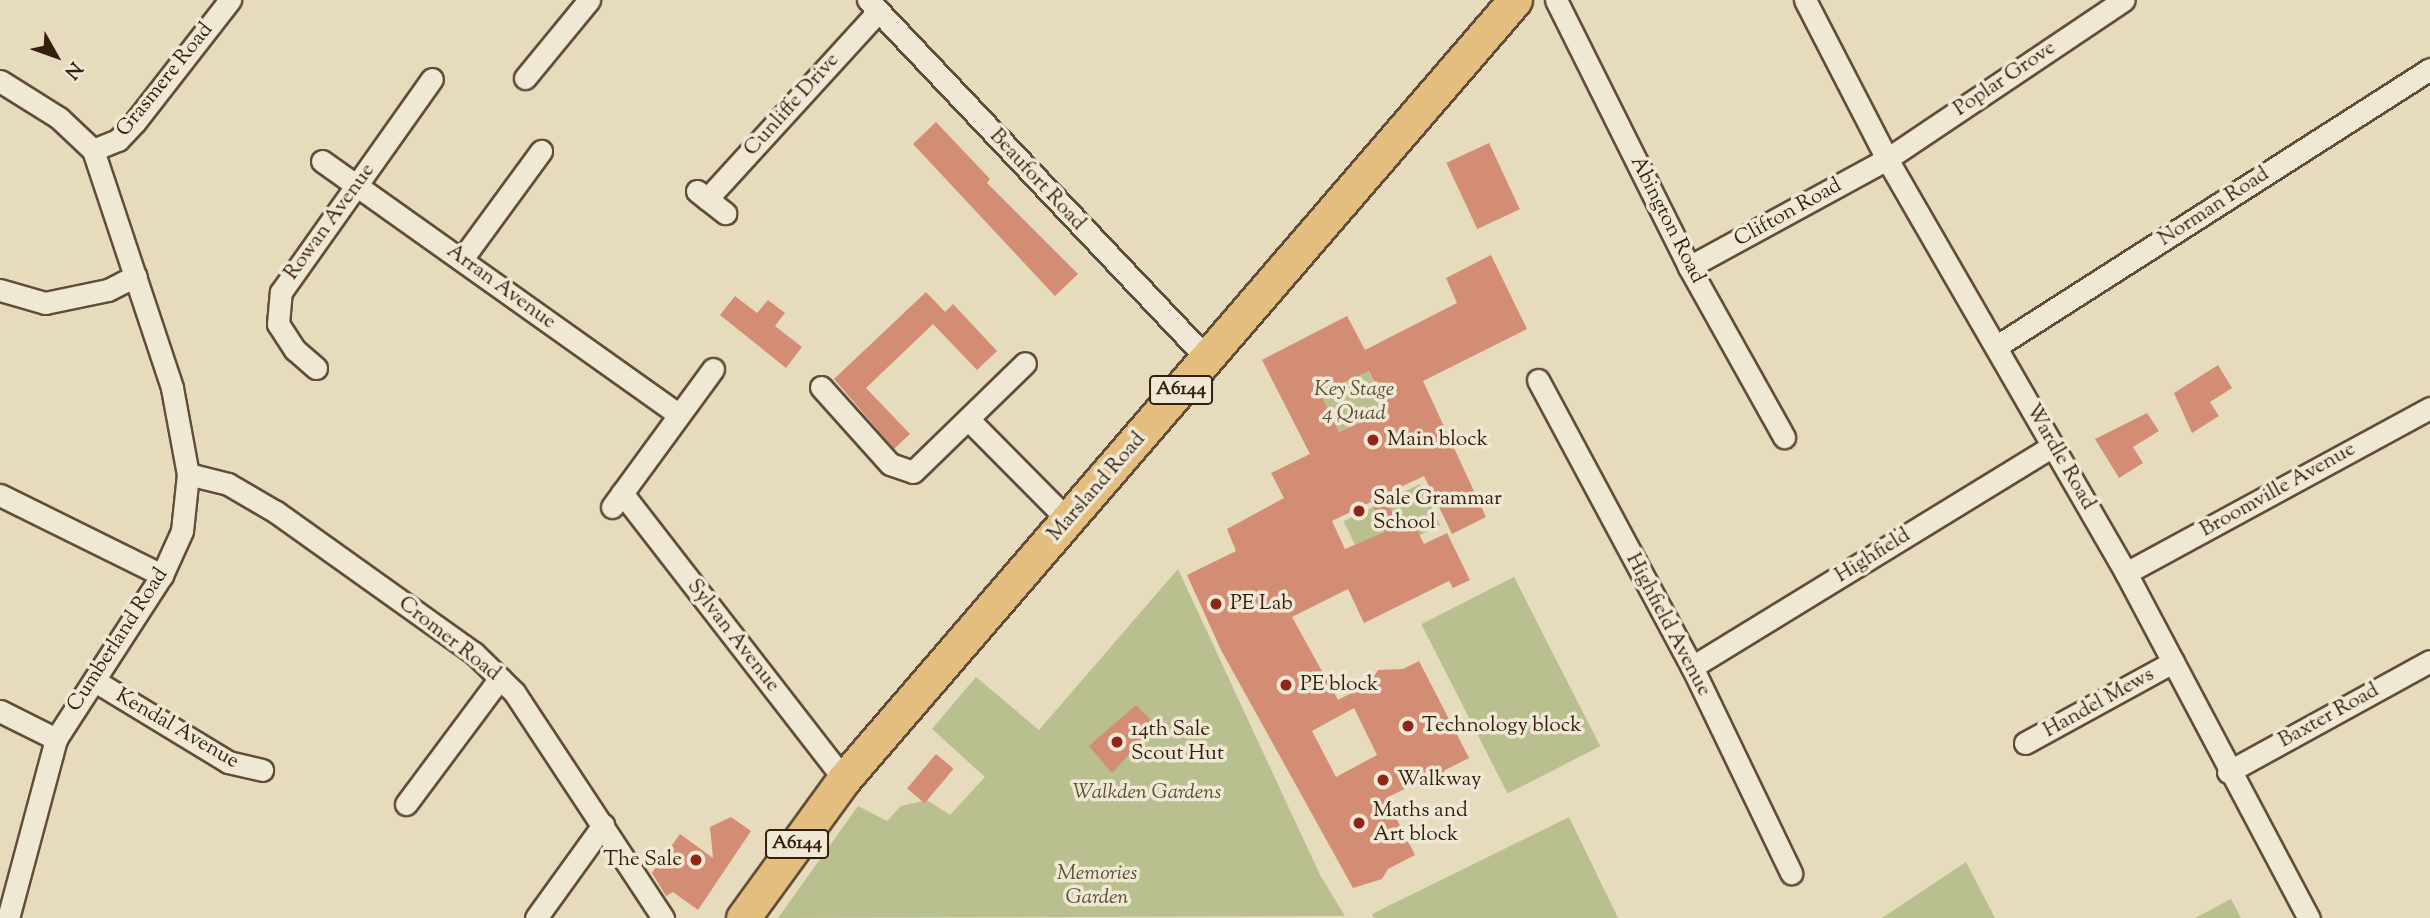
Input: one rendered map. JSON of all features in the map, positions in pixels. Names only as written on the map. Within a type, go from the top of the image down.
[{"type":"main road","name":"Marsland Road","points":[[743,918],[844,779],[1515,0]]},
{"type":"street","name":"Grasmere Road","points":[[93,150],[118,140],[135,122],[230,0]]},
{"type":"street","points":[[524,78],[589,0]]},
{"type":"street","name":"Abington Road","points":[[1556,0],[1689,267],[1784,437]]},
{"type":"street","name":"Wardle Road","points":[[1805,0],[1887,159],[2126,573],[2228,772],[2309,918]]},
{"type":"street","name":"Poplar Grove","points":[[1887,159],[2124,0]]},
{"type":"street","name":"Beaufort Road","points":[[873,6],[1208,359]]},
{"type":"street","name":"Cunliffe Drive","points":[[725,214],[701,194],[873,6]]},
{"type":"street","name":"Norman Road","points":[[1997,346],[2430,69]]},
{"type":"street","name":"Rowan Avenue","points":[[316,368],[295,350],[278,324],[281,292],[432,79]]},
{"type":"street","name":"Cumberland Road","points":[[0,81],[60,118],[93,150],[173,388],[188,474],[182,531],[162,575],[56,739],[8,918]]},
{"type":"street","points":[[462,259],[541,151]]},
{"type":"street","name":"Clifton Road","points":[[1689,267],[1887,159]]},
{"type":"street","name":"Arran Avenue","points":[[322,161],[679,415]]},
{"type":"street","points":[[0,290],[46,303],[108,290],[136,276]]},
{"type":"street","points":[[821,387],[902,471],[913,472],[1025,363]]},
{"type":"street","points":[[679,415],[713,369]]},
{"type":"street","name":"Highfield Avenue","points":[[1538,380],[1692,667],[1791,873]]},
{"type":"street","name":"Broomville Avenue","points":[[2126,573],[2430,408]]},
{"type":"street","name":"Sylvan Avenue","points":[[679,415],[617,500],[844,779]]},
{"type":"street","points":[[968,419],[1068,520]]},
{"type":"street","name":"Highfield","points":[[1692,667],[2053,446]]},
{"type":"street","name":"Cromer Road","points":[[188,474],[228,484],[276,512],[440,627],[500,677],[603,825],[663,918]]},
{"type":"street","points":[[0,495],[162,575]]},
{"type":"street","name":"Baxter Road","points":[[2228,772],[2430,661]]},
{"type":"street","name":"Handel Mews","points":[[2025,743],[2173,662]]},
{"type":"street","points":[[406,804],[500,677]]},
{"type":"street","name":"Kendal Avenue","points":[[95,681],[228,762],[262,770]]},
{"type":"street","points":[[0,711],[56,739]]},
{"type":"street","points":[[536,918],[603,825]]},
{"type":"green space","name":"Key Stage 4 Quad","points":[[1364,362],[1387,410],[1339,432],[1320,393],[1351,379]]},
{"type":"green space","points":[[1420,484],[1440,525],[1364,563],[1344,521]]},
{"type":"green space","name":"Walkden Gardens","points":[[1178,569],[1320,875],[1345,916],[778,918],[858,806],[887,821],[901,806],[927,800],[950,815],[985,777],[932,729],[976,677],[1039,730]]},
{"type":"green space","points":[[1514,577],[1600,746],[1508,794],[1421,624]]},
{"type":"green space","points":[[1569,817],[1618,918],[1374,918],[1372,914]]},
{"type":"green space","points":[[1966,862],[1995,918],[1882,918]]},
{"type":"green space","points":[[2231,899],[2241,918],[2195,918]]},
{"type":"building","points":[[936,122],[990,179],[987,183],[1078,274],[1055,296],[913,144]]},
{"type":"building","points":[[1489,143],[1520,209],[1477,229],[1446,163]]},
{"type":"building","points":[[1491,255],[1527,329],[1423,381],[1486,517],[1452,534],[1424,476],[1384,495],[1399,527],[1412,520],[1424,544],[1447,533],[1470,580],[1453,588],[1449,581],[1364,623],[1348,589],[1292,617],[1338,700],[1370,683],[1378,670],[1403,669],[1419,661],[1469,758],[1445,770],[1435,785],[1413,785],[1386,798],[1415,855],[1388,869],[1382,879],[1353,888],[1221,650],[1187,575],[1236,551],[1227,529],[1284,498],[1271,473],[1310,454],[1262,360],[1347,316],[1365,350],[1457,303],[1446,278]],"holes":[[[1369,371],[1387,410],[1339,432],[1320,393]],[[1371,502],[1385,532],[1345,549],[1332,521]],[[1354,708],[1377,755],[1336,777],[1312,731]]]},
{"type":"building","points":[[926,292],[945,312],[953,304],[997,351],[977,370],[933,324],[866,388],[910,434],[894,449],[834,379]]},
{"type":"building","points":[[735,296],[757,313],[768,300],[785,313],[775,326],[802,347],[786,368],[720,315]]},
{"type":"building","points":[[2218,365],[2232,388],[2210,402],[2219,416],[2192,433],[2174,393]]},
{"type":"building","points":[[2147,413],[2159,431],[2133,447],[2143,463],[2119,478],[2095,439]]},
{"type":"building","name":"14th Sale Scout Hut","points":[[1136,705],[1156,725],[1112,773],[1089,746]]},
{"type":"building","points":[[936,754],[954,769],[925,803],[907,788]]},
{"type":"building","name":"The Sale","points":[[731,817],[751,831],[698,910],[673,892],[666,896],[652,873],[680,834],[713,858],[710,827]]},
{"type":"place","name":"Main block","points":[[1373,440]]},
{"type":"place","name":"Sale Grammar School","points":[[1359,511]]},
{"type":"place","name":"PE Lab","points":[[1216,604]]},
{"type":"place","name":"PE block","points":[[1286,685]]},
{"type":"place","name":"Technology block","points":[[1408,726]]},
{"type":"place","name":"14th Sale Scout Hut","points":[[1117,742]]},
{"type":"place","name":"Walkway","points":[[1383,780]]},
{"type":"place","name":"Maths and Art block","points":[[1359,823]]},
{"type":"place","name":"The Sale","points":[[696,860]]},
{"type":"park label","name":"Memories Garden","points":[[1097,886]]}]
